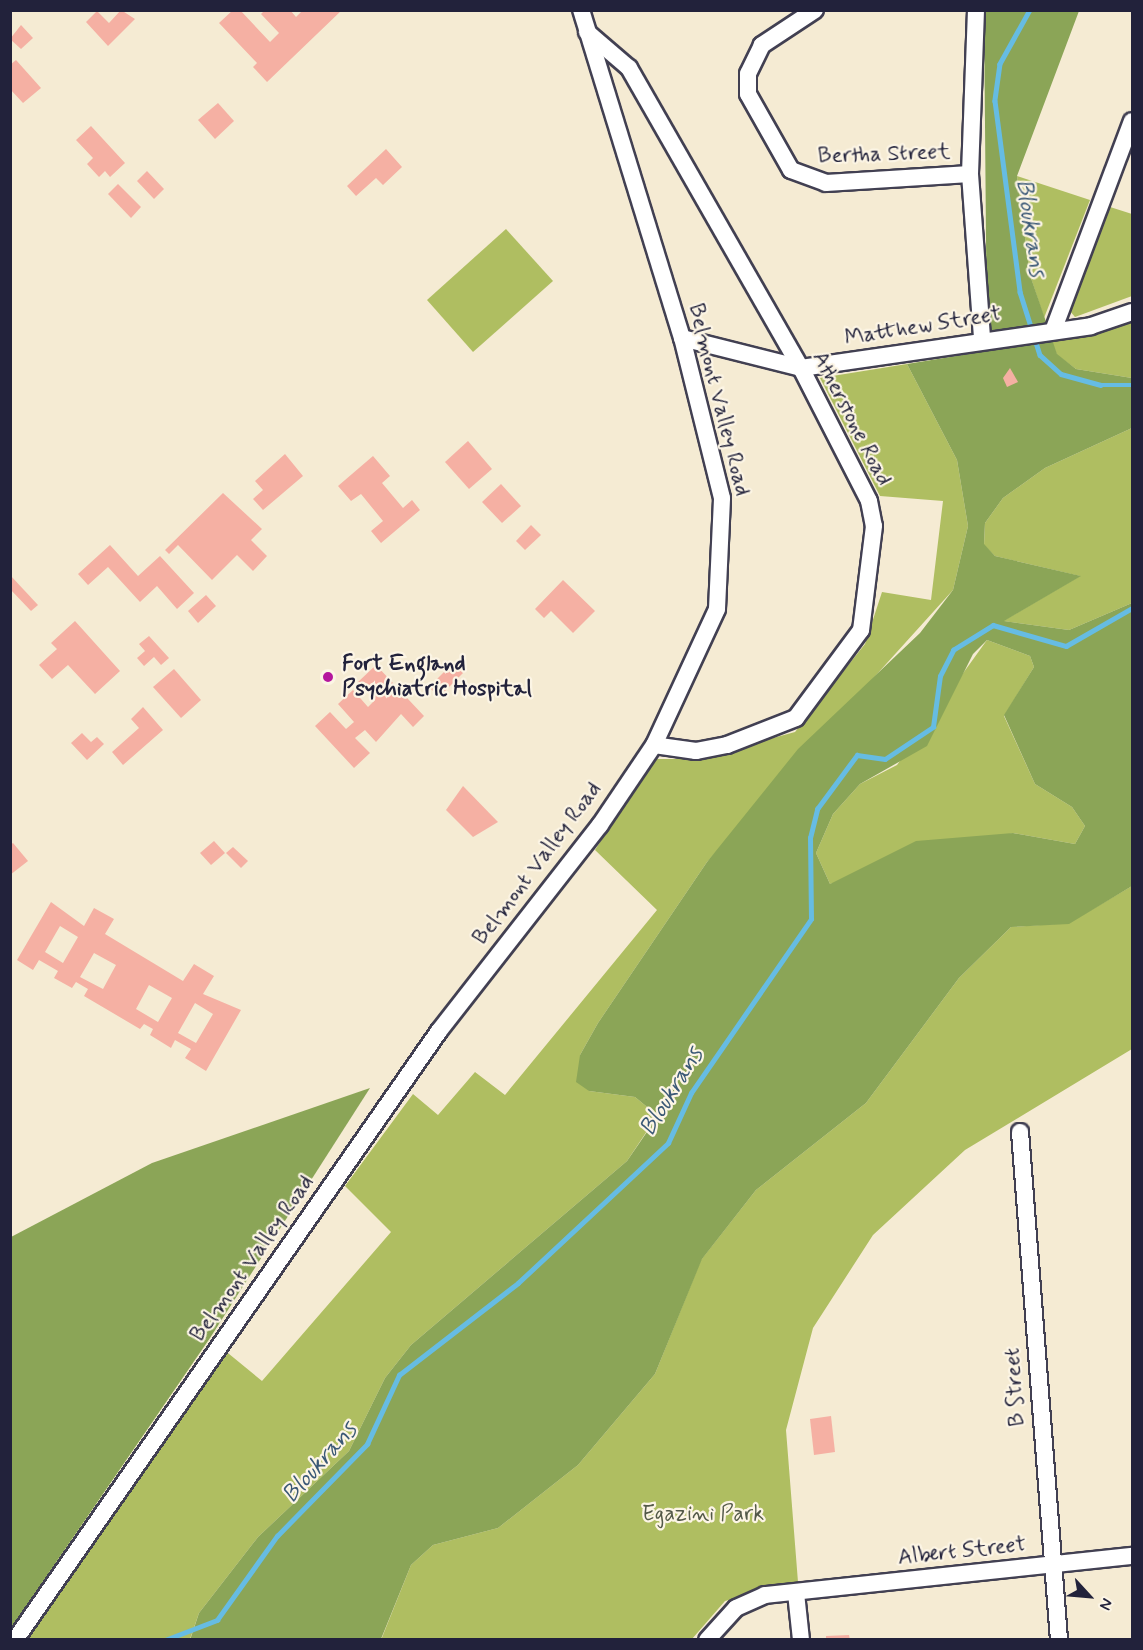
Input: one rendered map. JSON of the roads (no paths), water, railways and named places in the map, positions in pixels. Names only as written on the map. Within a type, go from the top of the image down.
[{"type":"street","name":"Belmont Valley Road","points":[[15,1640],[439,1031],[600,825],[654,745],[701,648],[722,578],[722,498],[682,338],[581,10]]},
{"type":"street","name":"Bertha Street","points":[[815,10],[762,45],[748,74],[748,94],[791,170],[803,179],[826,183],[970,174]]},
{"type":"street","points":[[976,10],[970,174],[982,339]]},
{"type":"street","name":"Atherstone Road","points":[[587,32],[629,68],[801,368],[869,501],[874,526],[872,574],[861,630],[815,697],[786,723],[696,751],[654,745]]},
{"type":"street","points":[[1042,332],[1132,121]]},
{"type":"street","name":"Matthew Street","points":[[682,338],[801,368],[982,339],[1091,327],[1132,312]]},
{"type":"street","name":"B Street","points":[[1020,1132],[1059,1640]]},
{"type":"street","name":"Albert Street","points":[[707,1640],[736,1608],[765,1595],[1132,1556]]},
{"type":"street","points":[[796,1593],[801,1640]]},
{"type":"waterway","name":"Bloukrans","points":[[1030,10],[1000,64],[995,101],[1020,292],[1040,355],[1061,374],[1101,385],[1132,385]]},
{"type":"waterway","name":"Bloukrans","points":[[165,1640],[217,1620],[277,1536],[367,1444],[399,1375],[518,1283],[668,1143],[691,1093],[811,919],[810,838],[817,809],[857,755],[885,759],[933,727],[940,676],[953,650],[993,625],[1066,646],[1132,608]]},
{"type":"place","name":"Fort England Psychiatric Hospital","points":[[328,677]]},
{"type":"park label","name":"Egazini Park","points":[[703,1515]]}]
